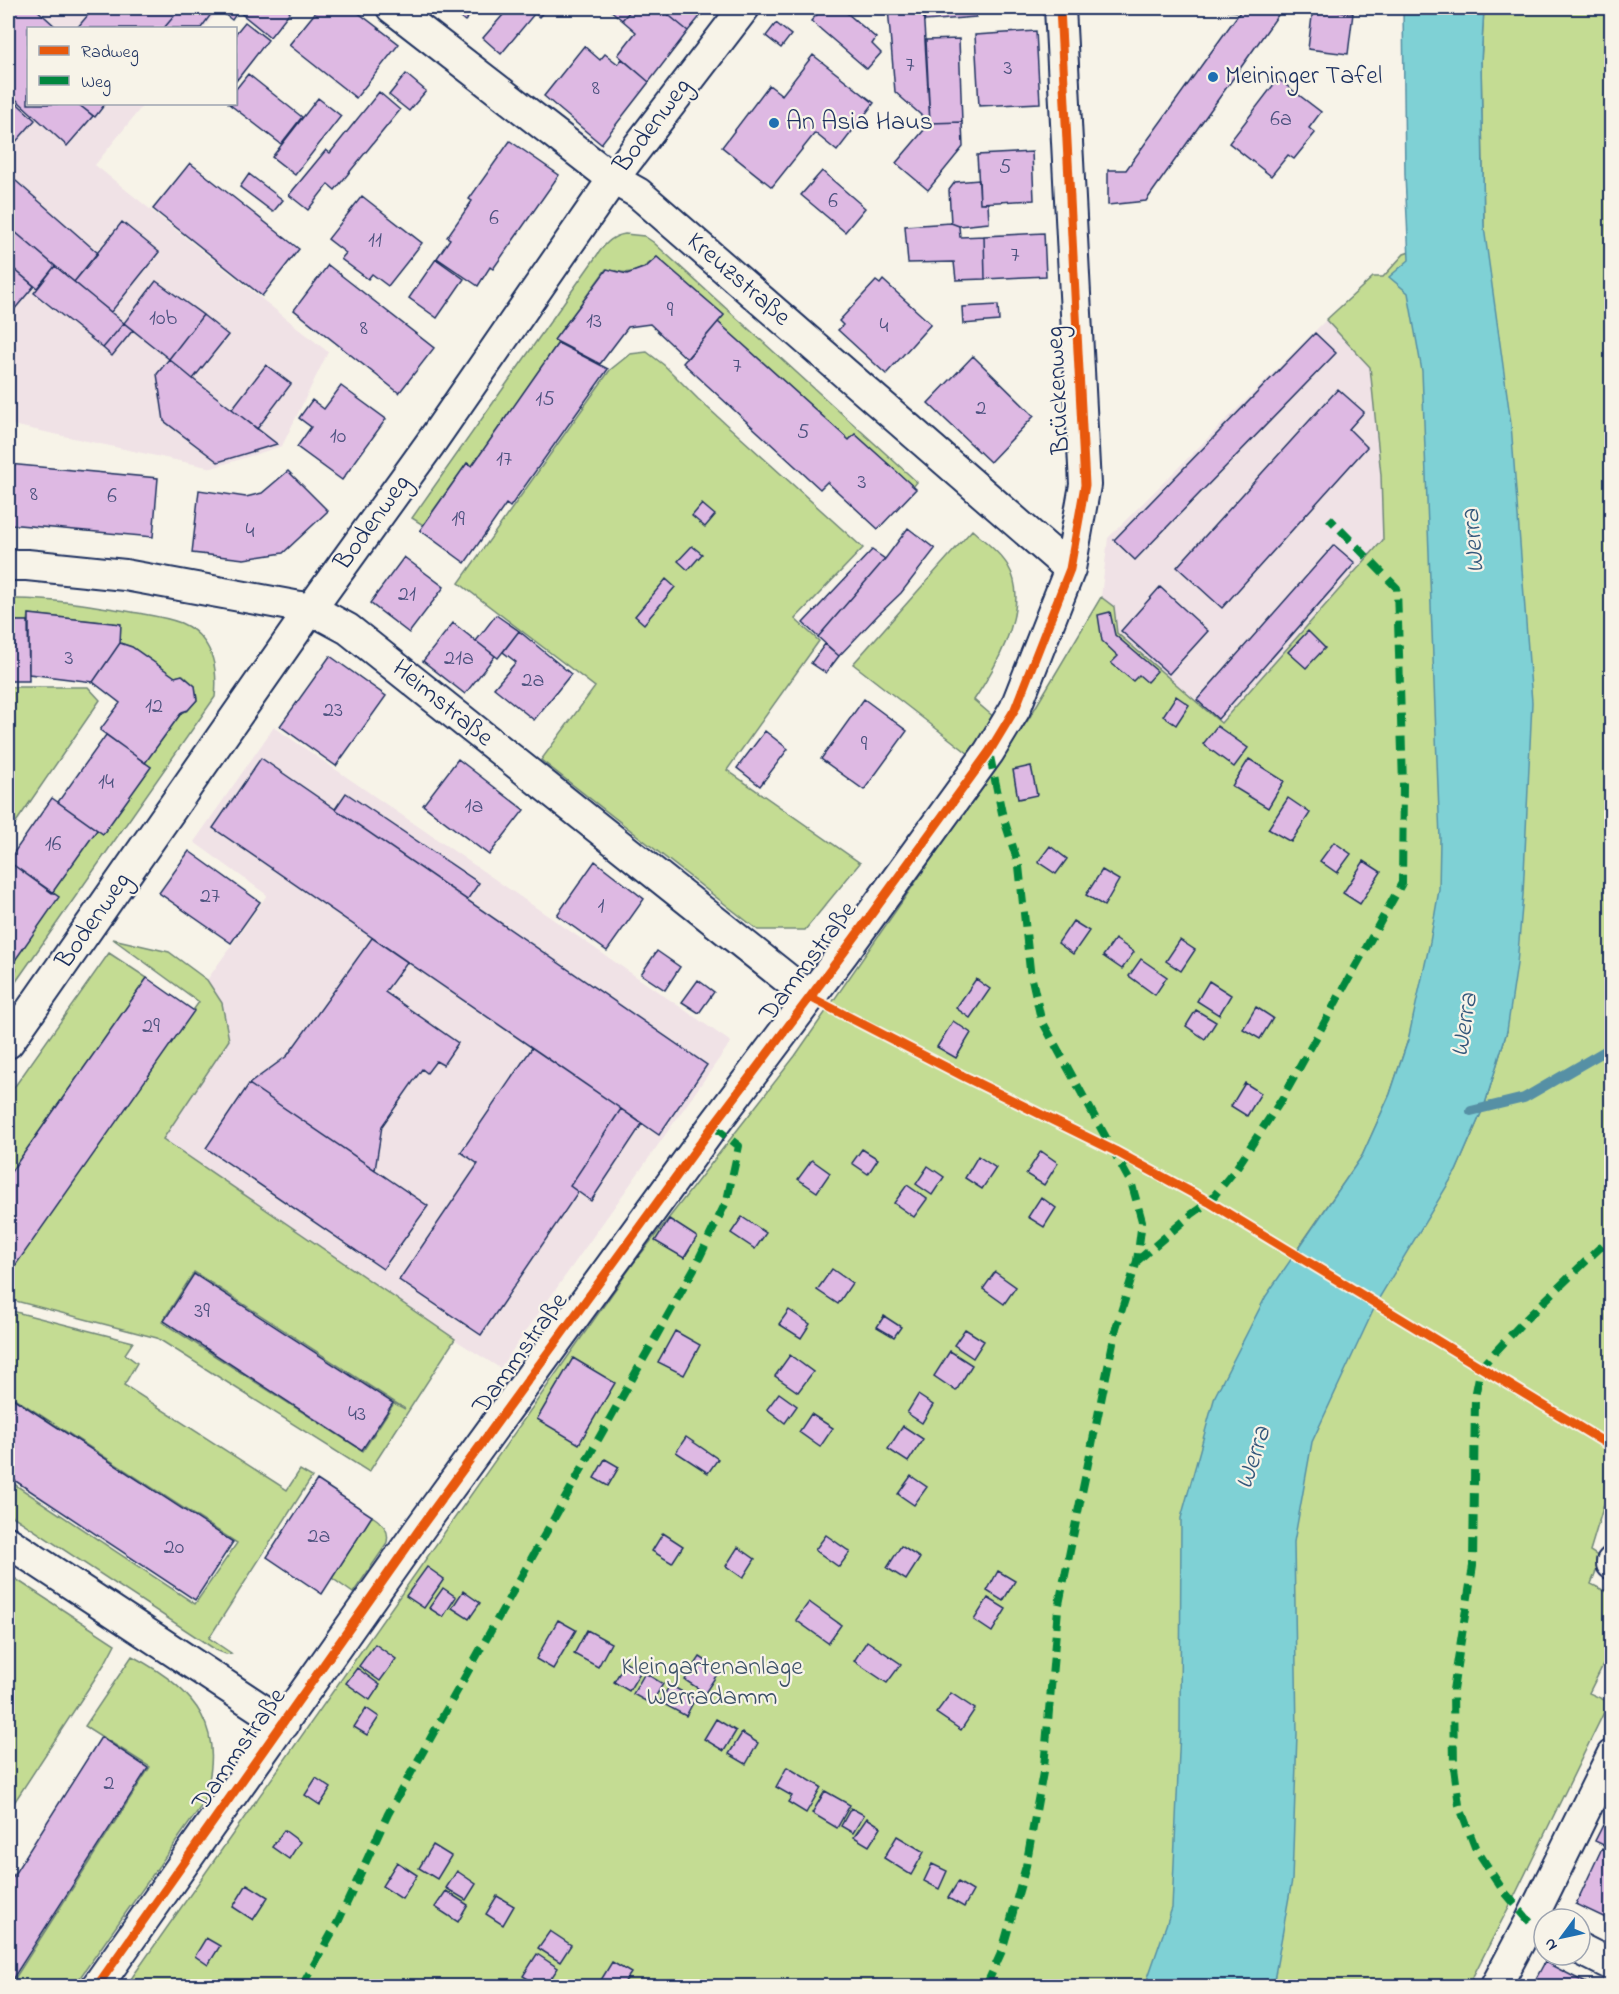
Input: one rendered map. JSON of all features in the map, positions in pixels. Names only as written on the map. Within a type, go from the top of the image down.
[{"type":"street","name":"Kreuzstraße","points":[[392,8],[614,179],[638,193],[1070,569]]},
{"type":"street","name":"Bodenweg","points":[[8,1043],[614,179],[744,8]]},
{"type":"street","name":"Brückenweg","points":[[989,752],[1015,709],[1070,569],[1085,485],[1060,8]]},
{"type":"street","name":"Heimstraße","points":[[8,565],[125,575],[311,609],[348,629],[810,997]]},
{"type":"street","name":"Dammstraße","points":[[97,1986],[421,1527],[989,752]]},
{"type":"street","points":[[8,1542],[284,1724]]},
{"type":"street","points":[[1545,1907],[1611,1755]]},
{"type":"street","points":[[1496,1986],[1532,1933]]},
{"type":"street","points":[[1592,1955],[1611,1965]]},
{"type":"shaded area","points":[[8,8],[212,8],[218,12],[205,27],[27,27],[27,105],[143,105],[95,165],[328,352],[282,446],[212,468],[8,424]]},
{"type":"shaded area","points":[[1326,320],[1370,366],[1381,475],[1383,539],[1221,723],[1117,633],[1114,607],[1101,597],[1108,538]]},
{"type":"shaded area","points":[[274,727],[731,1042],[500,1368],[460,1343],[162,1138],[229,1040],[222,1003],[207,980],[267,895],[194,842]]},
{"type":"green space","name":"Kleingartenanlage Werradamm","points":[[1484,8],[1611,8],[1612,1478],[1590,1551],[1601,1558],[1591,1584],[1611,1594],[1612,1647],[1589,1693],[1609,1702],[1468,1986],[126,1986],[633,1264],[795,1056],[1028,720],[1101,597],[1114,607],[1117,633],[1221,723],[1383,540],[1381,475],[1370,367],[1326,320],[1373,277],[1383,277],[1404,254],[1484,227],[1481,62]],"holes":[[[1507,1031],[1485,1104],[1456,1171],[1299,1247],[1362,1156],[1390,1094],[1408,1040]]]},
{"type":"green space","points":[[625,234],[644,236],[653,242],[917,482],[913,487],[855,434],[849,440],[718,322],[724,315],[657,257],[645,267],[634,272],[606,269],[555,339],[558,343],[472,466],[467,463],[423,525],[412,518],[600,251],[611,240]]},
{"type":"green space","points":[[647,352],[863,548],[795,619],[819,641],[727,770],[860,863],[805,930],[758,930],[541,760],[595,687],[459,583],[610,370],[630,354]]},
{"type":"green space","points":[[972,530],[1005,561],[1014,582],[1016,599],[1014,617],[1001,654],[974,700],[995,718],[969,754],[853,664]]},
{"type":"green space","points":[[8,599],[86,605],[157,616],[181,623],[191,628],[207,646],[215,667],[216,682],[215,697],[8,993],[8,981],[16,970],[11,966],[52,893],[97,830],[103,834],[151,767],[145,763],[182,712],[188,710],[197,700],[195,686],[183,675],[175,677],[132,647],[120,643],[120,624],[29,614],[28,621],[8,621]]},
{"type":"green space","points":[[8,687],[88,687],[100,700],[8,834]]},
{"type":"green space","points":[[113,939],[169,952],[207,980],[222,1003],[229,1040],[163,1139],[455,1339],[369,1472],[157,1338],[8,1299],[8,1272],[199,1002]],"holes":[[[194,1272],[405,1409],[394,1403],[363,1451],[162,1322]]]},
{"type":"green space","points":[[109,953],[147,978],[8,1176],[8,1096]]},
{"type":"green space","points":[[8,1310],[133,1342],[125,1354],[137,1363],[124,1385],[287,1490],[300,1470],[312,1477],[209,1638],[231,1653],[226,1654],[216,1650],[8,1513],[8,1480],[195,1604],[237,1543],[8,1394]]},
{"type":"green space","points":[[372,1516],[387,1532],[386,1545],[353,1593],[332,1578]]},
{"type":"green space","points":[[8,1574],[115,1644],[8,1812]]},
{"type":"green space","points":[[132,1656],[174,1683],[190,1698],[202,1715],[209,1734],[212,1755],[202,1805],[74,1986],[10,1986],[150,1767],[85,1726]]},
{"type":"water","name":"Werra","points":[[1403,8],[1484,8],[1481,62],[1484,227],[1511,424],[1532,702],[1523,895],[1517,964],[1507,1031],[1485,1104],[1456,1171],[1379,1298],[1312,1442],[1294,1542],[1297,1734],[1292,1880],[1273,1986],[1145,1986],[1172,1908],[1180,1730],[1181,1518],[1215,1396],[1266,1296],[1362,1156],[1390,1094],[1408,1040],[1439,890],[1440,839],[1422,371],[1408,293],[1389,277],[1409,260],[1405,175]]},
{"type":"building","points":[[8,8],[35,8],[56,27],[27,27],[27,105],[79,105],[93,116],[67,146],[8,92]]},
{"type":"building","points":[[94,8],[181,8],[165,27],[78,27]]},
{"type":"building","points":[[181,8],[205,8],[212,13],[202,27],[165,27]]},
{"type":"building","points":[[216,8],[293,8],[270,37],[238,11],[232,20]]},
{"type":"building","points":[[319,8],[352,8],[399,44],[356,98],[289,45]]},
{"type":"building","points":[[449,8],[477,8],[465,21]]},
{"type":"building","points":[[509,8],[528,8],[535,13],[501,54],[483,38]]},
{"type":"building","points":[[528,8],[547,8],[539,17]]},
{"type":"building","points":[[608,8],[633,8],[622,20]]},
{"type":"building","points":[[633,8],[660,8],[688,31],[649,82],[618,55],[636,32],[622,20]]},
{"type":"building","points":[[660,8],[707,8],[688,31]]},
{"type":"building","points":[[823,8],[841,8],[876,38],[872,44],[881,53],[867,69],[811,21]]},
{"type":"building","points":[[888,8],[923,8],[930,123],[895,92]]},
{"type":"building","points":[[923,8],[976,8],[976,17],[925,21]]},
{"type":"building","name":"Meininger Tafel","points":[[1209,8],[1283,8],[1146,201],[1108,205],[1108,170],[1126,170],[1240,12]]},
{"type":"building","points":[[1313,8],[1353,13],[1348,54],[1308,49]]},
{"type":"building","points":[[245,22],[268,40],[237,80],[237,32]]},
{"type":"building","points":[[776,23],[791,35],[781,48],[766,36]]},
{"type":"building","points":[[1036,31],[1040,103],[979,106],[975,35]]},
{"type":"building","points":[[959,39],[962,122],[930,123],[926,40]]},
{"type":"building","points":[[584,46],[600,60],[605,54],[618,64],[622,59],[649,82],[601,144],[544,96]]},
{"type":"building","points":[[813,55],[874,103],[837,151],[815,133],[772,187],[722,147],[769,85],[782,95]]},
{"type":"building","points":[[248,74],[302,117],[281,144],[230,105],[237,105],[237,88]]},
{"type":"building","points":[[406,74],[426,91],[409,111],[389,95]]},
{"type":"building","points":[[1278,79],[1321,112],[1309,128],[1315,133],[1294,159],[1288,155],[1271,176],[1229,143]]},
{"type":"building","points":[[379,92],[400,110],[335,190],[328,184],[308,210],[289,195],[326,150],[330,153]]},
{"type":"building","points":[[8,95],[35,120],[14,144],[8,138]]},
{"type":"building","points":[[318,98],[341,116],[295,175],[272,157]]},
{"type":"building","points":[[79,105],[104,105],[95,117]]},
{"type":"building","points":[[962,122],[963,147],[928,190],[896,163],[930,123]]},
{"type":"building","points":[[510,141],[559,175],[493,269],[490,267],[478,286],[437,258],[450,239],[447,237],[472,201],[469,199]]},
{"type":"building","points":[[1032,152],[1034,200],[980,203],[977,155]]},
{"type":"building","points":[[190,163],[299,249],[262,296],[153,209]]},
{"type":"building","points":[[822,171],[865,208],[845,232],[801,195]]},
{"type":"building","points":[[8,174],[98,253],[74,282],[8,226]]},
{"type":"building","points":[[249,174],[283,200],[273,212],[240,187]]},
{"type":"building","points":[[979,180],[980,203],[988,203],[989,223],[959,226],[951,223],[949,190],[955,182]]},
{"type":"building","points":[[362,196],[422,243],[388,286],[372,274],[368,279],[341,259],[346,253],[328,239]]},
{"type":"building","points":[[122,222],[159,252],[111,312],[74,282]]},
{"type":"building","points":[[951,223],[959,226],[960,237],[984,236],[985,279],[956,280],[954,262],[908,263],[905,226]]},
{"type":"building","points":[[8,226],[55,266],[37,288],[8,264]]},
{"type":"building","points":[[1044,233],[1046,276],[985,279],[984,236]]},
{"type":"building","points":[[657,257],[724,315],[687,359],[650,324],[628,327],[600,364],[554,340],[607,269],[627,274],[646,267]]},
{"type":"building","points":[[436,259],[464,279],[437,318],[409,298]]},
{"type":"building","points":[[8,264],[34,286],[8,317]]},
{"type":"building","points":[[328,265],[434,348],[399,393],[294,310]]},
{"type":"building","points":[[55,266],[124,323],[103,348],[34,293]]},
{"type":"building","points":[[883,280],[931,324],[886,374],[838,330],[843,325],[839,321],[876,281],[880,284]]},
{"type":"building","points":[[156,281],[203,315],[169,359],[124,323]]},
{"type":"building","points":[[998,305],[999,321],[963,324],[962,307]]},
{"type":"building","points":[[203,315],[228,335],[193,379],[169,359]]},
{"type":"building","points":[[718,322],[849,440],[855,434],[916,489],[878,529],[827,482],[820,489],[683,363]]},
{"type":"building","points":[[124,323],[133,330],[112,356],[103,348]]},
{"type":"building","points":[[1315,333],[1336,353],[1135,560],[1114,540]]},
{"type":"building","points":[[558,343],[608,369],[510,507],[506,504],[465,563],[420,530],[467,463],[472,466]]},
{"type":"building","points":[[973,356],[1034,416],[990,462],[928,403]]},
{"type":"building","points":[[169,359],[277,444],[218,462],[164,421],[157,374]]},
{"type":"building","points":[[266,365],[291,384],[257,429],[232,409]]},
{"type":"building","points":[[341,386],[386,419],[342,480],[297,447],[311,427],[299,418],[312,400],[324,409]]},
{"type":"building","points":[[1338,389],[1364,412],[1349,429],[1367,447],[1222,608],[1177,567]]},
{"type":"building","points":[[8,464],[158,478],[153,537],[8,524]]},
{"type":"building","points":[[288,471],[328,511],[283,553],[244,559],[192,553],[199,490],[246,497],[262,493]]},
{"type":"building","points":[[702,504],[715,515],[705,527],[692,516]]},
{"type":"building","points":[[908,528],[935,549],[901,593],[839,656],[818,637],[885,559]]},
{"type":"building","points":[[1334,545],[1355,563],[1218,719],[1197,700]]},
{"type":"building","points":[[692,546],[702,554],[688,570],[678,561]]},
{"type":"building","points":[[872,550],[885,559],[818,637],[803,623]]},
{"type":"building","points":[[404,557],[444,587],[409,633],[370,603]]},
{"type":"building","points":[[666,579],[675,587],[644,624],[635,616]]},
{"type":"building","points":[[1160,587],[1208,631],[1169,674],[1121,631]]},
{"type":"building","points":[[1110,612],[1115,635],[1157,671],[1147,682],[1139,675],[1133,681],[1111,663],[1118,656],[1102,641],[1098,615]]},
{"type":"building","points":[[29,614],[121,624],[120,643],[93,682],[29,674]]},
{"type":"building","points":[[496,615],[519,631],[498,658],[476,641]]},
{"type":"building","points":[[8,621],[28,621],[29,681],[8,681]]},
{"type":"building","points":[[453,623],[495,656],[465,694],[423,661]]},
{"type":"building","points":[[519,631],[571,674],[534,720],[494,688],[516,662],[503,652]]},
{"type":"building","points":[[1308,631],[1325,648],[1306,668],[1288,652]]},
{"type":"building","points":[[120,643],[132,647],[175,677],[182,675],[195,686],[197,700],[188,710],[182,712],[145,763],[100,730],[120,703],[93,682]]},
{"type":"building","points":[[825,644],[839,656],[826,673],[811,663]]},
{"type":"building","points":[[330,656],[386,696],[336,766],[280,726]]},
{"type":"building","points":[[1176,696],[1189,705],[1176,725],[1163,716]]},
{"type":"building","points":[[864,699],[907,731],[864,790],[821,759]]},
{"type":"building","points":[[1217,726],[1248,748],[1234,767],[1203,744]]},
{"type":"building","points":[[765,731],[788,749],[760,786],[737,768]]},
{"type":"building","points":[[106,735],[151,767],[103,834],[58,802]]},
{"type":"building","points":[[261,758],[707,1065],[659,1135],[213,828]]},
{"type":"building","points":[[458,759],[524,810],[489,855],[423,805]]},
{"type":"building","points":[[1249,759],[1284,781],[1268,808],[1232,786]]},
{"type":"building","points":[[1031,766],[1037,795],[1018,799],[1013,770]]},
{"type":"building","points":[[346,793],[479,883],[467,900],[335,809]]},
{"type":"building","points":[[52,798],[97,830],[52,893],[8,861]]},
{"type":"building","points":[[1288,798],[1310,813],[1291,842],[1268,829]]},
{"type":"building","points":[[1334,842],[1351,854],[1337,873],[1320,861]]},
{"type":"building","points":[[1050,846],[1067,859],[1056,874],[1038,862]]},
{"type":"building","points":[[189,851],[260,902],[231,943],[159,893]]},
{"type":"building","points":[[595,861],[644,899],[607,951],[557,915]]},
{"type":"building","points":[[1364,861],[1381,872],[1360,904],[1343,893]]},
{"type":"building","points":[[9,862],[59,897],[11,966],[8,963]]},
{"type":"building","points":[[1102,870],[1119,880],[1104,906],[1086,895]]},
{"type":"building","points":[[1073,921],[1089,931],[1073,954],[1058,943]]},
{"type":"building","points":[[372,938],[407,962],[385,992],[458,1043],[443,1065],[436,1061],[427,1073],[422,1069],[382,1126],[375,1170],[249,1084],[287,1056]]},
{"type":"building","points":[[1115,939],[1134,952],[1122,969],[1103,956]]},
{"type":"building","points":[[1180,940],[1195,950],[1181,971],[1166,961]]},
{"type":"building","points":[[657,951],[680,967],[665,990],[641,974]]},
{"type":"building","points":[[1141,959],[1167,977],[1155,995],[1129,976]]},
{"type":"building","points":[[8,963],[16,969],[8,981]]},
{"type":"building","points":[[147,978],[194,1011],[8,1276],[8,1176]]},
{"type":"building","points":[[976,979],[990,989],[970,1018],[956,1008]]},
{"type":"building","points":[[698,980],[714,992],[699,1013],[682,1002]]},
{"type":"building","points":[[1209,981],[1231,995],[1219,1015],[1197,1001]]},
{"type":"building","points":[[1256,1007],[1273,1018],[1260,1039],[1243,1029]]},
{"type":"building","points":[[1196,1010],[1216,1022],[1205,1039],[1186,1026]]},
{"type":"building","points":[[953,1021],[971,1033],[956,1058],[937,1047]]},
{"type":"building","points":[[532,1048],[621,1109],[570,1186],[578,1192],[481,1335],[399,1280],[478,1164],[461,1152]]},
{"type":"building","points":[[1245,1083],[1261,1093],[1247,1116],[1231,1106]]},
{"type":"building","points":[[249,1084],[428,1206],[383,1269],[206,1148]]},
{"type":"building","points":[[621,1109],[642,1124],[591,1201],[570,1186]]},
{"type":"building","points":[[862,1149],[878,1159],[868,1174],[852,1163]]},
{"type":"building","points":[[1041,1151],[1058,1163],[1044,1185],[1026,1174]]},
{"type":"building","points":[[978,1156],[996,1168],[982,1189],[965,1178]]},
{"type":"building","points":[[812,1160],[830,1173],[817,1192],[798,1179]]},
{"type":"building","points":[[928,1166],[944,1177],[932,1195],[916,1184]]},
{"type":"building","points":[[907,1185],[927,1199],[914,1217],[894,1203]]},
{"type":"building","points":[[1041,1197],[1056,1208],[1044,1227],[1028,1217]]},
{"type":"building","points":[[742,1217],[766,1233],[755,1249],[731,1233]]},
{"type":"building","points":[[669,1219],[697,1237],[684,1258],[655,1241]]},
{"type":"building","points":[[832,1269],[852,1283],[838,1304],[817,1290]]},
{"type":"building","points":[[995,1272],[1016,1287],[1004,1304],[983,1289]]},
{"type":"building","points":[[194,1274],[393,1403],[362,1450],[164,1321]]},
{"type":"building","points":[[789,1310],[810,1324],[801,1338],[779,1324]]},
{"type":"building","points":[[884,1316],[901,1327],[894,1337],[877,1327]]},
{"type":"building","points":[[965,1329],[984,1341],[973,1358],[954,1345]]},
{"type":"building","points":[[675,1331],[700,1345],[684,1375],[658,1362]]},
{"type":"building","points":[[950,1351],[972,1365],[956,1391],[934,1376]]},
{"type":"building","points":[[790,1355],[813,1372],[798,1392],[775,1376]]},
{"type":"building","points":[[573,1358],[615,1383],[579,1444],[537,1419]]},
{"type":"building","points":[[779,1393],[797,1406],[785,1423],[767,1409]]},
{"type":"building","points":[[8,1395],[233,1542],[195,1600],[8,1476]]},
{"type":"building","points":[[918,1395],[933,1405],[922,1423],[907,1413]]},
{"type":"building","points":[[811,1414],[833,1428],[820,1447],[799,1432]]},
{"type":"building","points":[[903,1426],[923,1439],[908,1462],[888,1449]]},
{"type":"building","points":[[686,1437],[718,1459],[708,1473],[676,1452]]},
{"type":"building","points":[[605,1459],[619,1467],[608,1486],[594,1478]]},
{"type":"building","points":[[911,1476],[927,1487],[914,1505],[898,1494]]},
{"type":"building","points":[[317,1480],[372,1516],[322,1594],[267,1557]]},
{"type":"building","points":[[663,1533],[683,1546],[672,1563],[652,1551]]},
{"type":"building","points":[[826,1535],[850,1552],[839,1567],[815,1550]]},
{"type":"building","points":[[901,1546],[920,1558],[906,1580],[887,1568]]},
{"type":"building","points":[[738,1547],[755,1559],[743,1578],[726,1566]]},
{"type":"building","points":[[427,1567],[444,1579],[424,1608],[406,1596]]},
{"type":"building","points":[[998,1571],[1015,1581],[1003,1601],[987,1591]]},
{"type":"building","points":[[443,1588],[456,1597],[443,1617],[429,1608]]},
{"type":"building","points":[[463,1591],[480,1603],[469,1619],[452,1608]]},
{"type":"building","points":[[988,1598],[1006,1609],[992,1632],[974,1620]]},
{"type":"building","points":[[809,1602],[841,1625],[828,1643],[796,1620]]},
{"type":"building","points":[[558,1620],[576,1630],[553,1669],[536,1659]]},
{"type":"building","points":[[587,1630],[611,1643],[598,1667],[574,1654]]},
{"type":"building","points":[[867,1641],[901,1664],[887,1683],[854,1661]]},
{"type":"building","points":[[375,1644],[396,1659],[380,1681],[359,1666]]},
{"type":"building","points":[[700,1657],[720,1670],[705,1693],[685,1680]]},
{"type":"building","points":[[626,1662],[641,1671],[629,1691],[614,1682]]},
{"type":"building","points":[[357,1668],[380,1685],[370,1700],[346,1683]]},
{"type":"building","points":[[645,1673],[663,1684],[651,1704],[633,1694]]},
{"type":"building","points":[[670,1685],[695,1699],[686,1716],[660,1702]]},
{"type":"building","points":[[951,1693],[975,1709],[961,1730],[936,1713]]},
{"type":"building","points":[[366,1708],[379,1717],[367,1735],[354,1727]]},
{"type":"building","points":[[716,1719],[736,1731],[724,1751],[704,1739]]},
{"type":"building","points":[[742,1733],[758,1743],[746,1764],[729,1754]]},
{"type":"building","points":[[101,1737],[148,1768],[8,1986],[8,1884]]},
{"type":"building","points":[[787,1767],[821,1787],[806,1813],[788,1802],[792,1796],[776,1787]]},
{"type":"building","points":[[316,1778],[331,1788],[320,1805],[305,1795]]},
{"type":"building","points":[[825,1791],[850,1805],[837,1828],[812,1813]]},
{"type":"building","points":[[851,1808],[864,1815],[853,1833],[841,1826]]},
{"type":"building","points":[[867,1818],[881,1827],[869,1846],[854,1837]]},
{"type":"building","points":[[1603,1825],[1612,1829],[1612,1849],[1595,1841]]},
{"type":"building","points":[[284,1830],[300,1842],[289,1859],[272,1847]]},
{"type":"building","points":[[897,1836],[924,1852],[911,1875],[884,1858]]},
{"type":"building","points":[[433,1845],[451,1856],[437,1879],[419,1868]]},
{"type":"building","points":[[1602,1848],[1612,1853],[1612,1921],[1592,1912],[1592,1907],[1576,1904]]},
{"type":"building","points":[[397,1862],[417,1875],[402,1899],[382,1886]]},
{"type":"building","points":[[932,1864],[947,1871],[939,1889],[924,1881]]},
{"type":"building","points":[[457,1871],[476,1884],[466,1900],[446,1888]]},
{"type":"building","points":[[958,1882],[973,1891],[964,1907],[948,1898]]},
{"type":"building","points":[[247,1884],[268,1897],[253,1920],[233,1907]]},
{"type":"building","points":[[446,1891],[468,1905],[458,1922],[435,1907]]},
{"type":"building","points":[[497,1896],[514,1906],[503,1925],[486,1914]]},
{"type":"building","points":[[550,1931],[571,1945],[560,1962],[538,1948]]},
{"type":"building","points":[[206,1938],[220,1946],[208,1965],[195,1956]]},
{"type":"building","points":[[537,1954],[558,1968],[546,1986],[540,1986],[523,1976]]},
{"type":"building","points":[[612,1962],[631,1973],[622,1986],[598,1985]]},
{"type":"building","points":[[1542,1967],[1555,1967],[1592,1986],[1532,1986]]},
{"type":"waterway","points":[[1471,1111],[1524,1098],[1612,1047]]},
{"type":"marked path","points":[[1137,1261],[1209,1202],[1235,1170],[1282,1099],[1402,883],[1403,785],[1397,588],[1329,518]]},
{"type":"marked path","points":[[986,1986],[1002,1951],[1026,1866],[1044,1767],[1058,1609],[1116,1328],[1137,1261],[1142,1221],[1132,1185],[1041,1019],[1030,970],[1019,866],[1002,813],[989,752]]},
{"type":"marked path","points":[[302,1986],[339,1920],[388,1814],[695,1267],[727,1200],[739,1146],[713,1126]]},
{"type":"marked path","points":[[1530,1922],[1502,1889],[1475,1847],[1459,1805],[1454,1767],[1453,1690],[1473,1566],[1475,1397],[1481,1367],[1524,1321],[1612,1236]]},
{"type":"cycle path","points":[[97,1986],[421,1527],[713,1126],[844,952],[989,752],[1015,709],[1070,569],[1085,485],[1060,8]]},
{"type":"cycle path","points":[[810,997],[1115,1151],[1209,1202],[1612,1447]]},
{"type":"place","name":"Meininger Tafel","points":[[1213,77]]},
{"type":"place","name":"An Asia Haus","points":[[774,123]]}]
